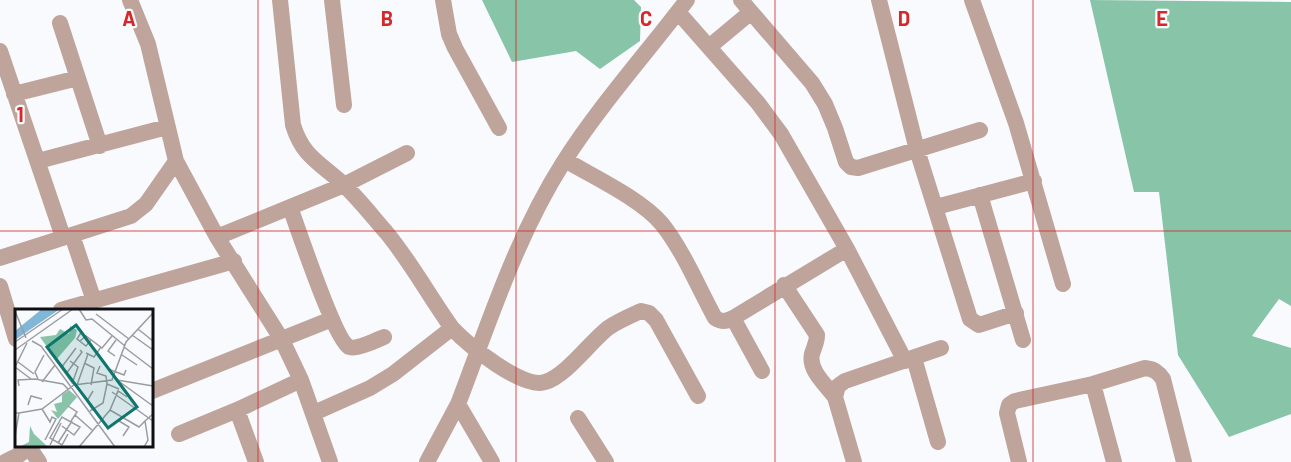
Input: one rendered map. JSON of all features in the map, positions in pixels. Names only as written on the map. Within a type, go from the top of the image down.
[{"type":"street","points":[[130,0],[148,44],[176,161],[217,237],[282,340],[314,413],[330,462]]},
{"type":"street","points":[[280,0],[293,125],[298,142],[310,157],[344,184],[388,235],[452,328],[463,340],[497,364],[529,382],[544,383],[558,375],[609,328],[641,311],[649,313],[656,320],[698,396]]},
{"type":"street","points":[[332,0],[344,105]]},
{"type":"street","points":[[442,0],[449,34],[455,48],[499,128]]},
{"type":"street","points":[[879,0],[917,150],[970,319],[979,325],[1016,313]]},
{"type":"street","points":[[972,0],[1034,180],[1063,284]]},
{"type":"street","points":[[427,462],[459,404],[528,224],[565,160],[597,113],[683,6],[709,47],[758,103],[781,134],[909,359],[938,442]]},
{"type":"street","points":[[709,47],[746,6],[812,84],[825,104],[846,162],[851,167],[858,168],[980,130]]},
{"type":"street","points":[[60,23],[100,146]]},
{"type":"street","points":[[0,51],[38,161],[94,301]]},
{"type":"street","points":[[14,94],[78,78]]},
{"type":"street","points":[[38,161],[167,127]]},
{"type":"street","points":[[217,237],[344,184],[407,153]]},
{"type":"street","points":[[565,160],[648,210],[661,223],[715,318],[720,321],[732,318],[847,249]]},
{"type":"street","points":[[0,258],[131,216],[139,211],[176,161]]},
{"type":"street","points":[[936,207],[1034,180]]},
{"type":"street","points":[[980,195],[1023,340]]},
{"type":"street","points":[[290,207],[333,319],[348,347],[354,349],[384,337]]},
{"type":"street","points":[[65,309],[234,261]]},
{"type":"street","points":[[784,285],[817,335],[812,362],[814,370],[835,397],[854,462]]},
{"type":"street","points":[[0,286],[15,336]]},
{"type":"street","points":[[732,318],[762,371]]},
{"type":"street","points":[[153,391],[333,319]]},
{"type":"street","points":[[314,413],[370,388],[393,374],[452,328]]},
{"type":"street","points":[[835,397],[838,387],[845,381],[941,348]]},
{"type":"street","points":[[1020,462],[1007,413],[1009,405],[1015,401],[1093,384],[1145,368],[1158,372],[1163,379],[1184,462]]},
{"type":"street","points":[[179,434],[301,380]]},
{"type":"street","points":[[1093,384],[1114,462]]},
{"type":"street","points":[[459,404],[492,462]]},
{"type":"street","points":[[237,410],[256,462]]},
{"type":"street","points":[[578,418],[603,461]]},
{"type":"street","points":[[5,462],[28,447]]},
{"type":"street","points":[[31,447],[39,462]]},
{"type":"green space","points":[[482,0],[634,0],[641,7],[640,41],[600,69],[576,51],[512,62]]},
{"type":"green space","points":[[1090,0],[1291,2],[1291,306],[1279,299],[1252,336],[1291,348],[1291,414],[1229,437],[1178,355],[1159,192],[1134,192]]}]
